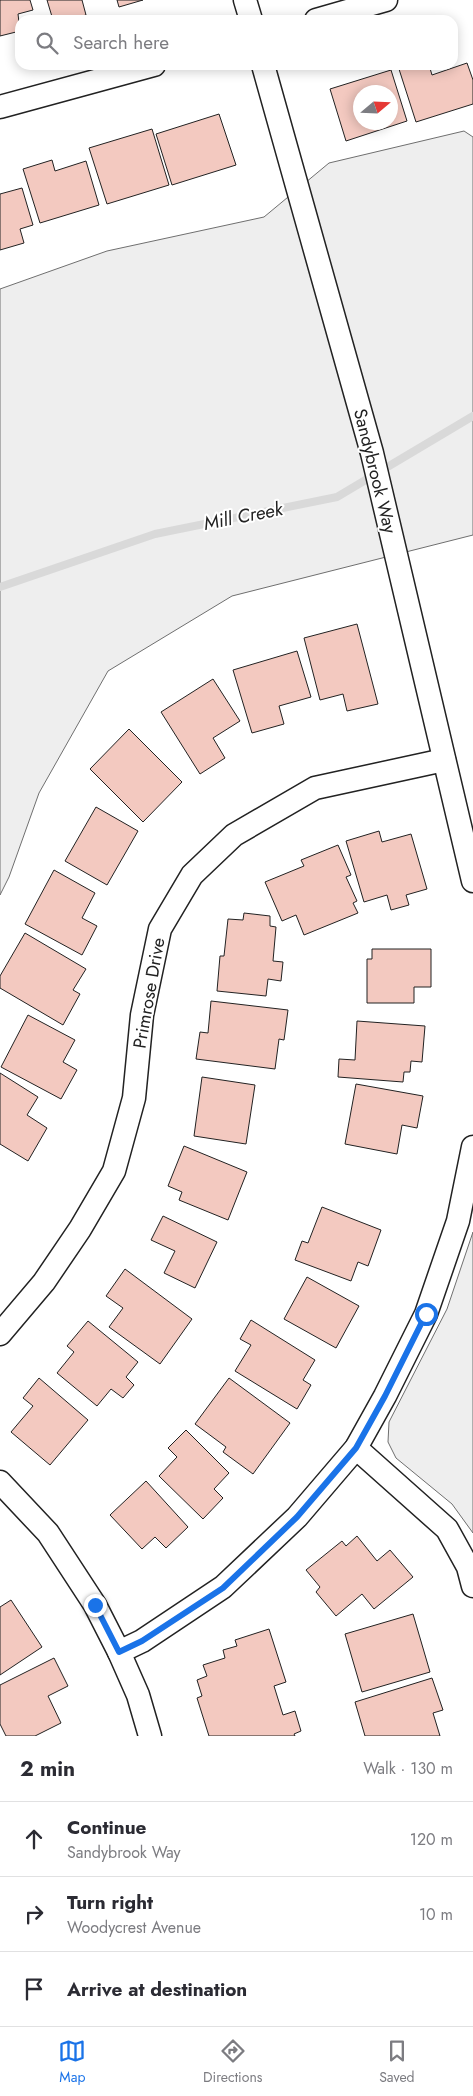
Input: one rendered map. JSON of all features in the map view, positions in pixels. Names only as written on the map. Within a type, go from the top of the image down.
[{"type":"street","points":[[245,0],[249,15]]},
{"type":"street","points":[[334,15],[386,0]]},
{"type":"street","points":[[0,107],[136,70]]},
{"type":"street","name":"Sandybrook Way","points":[[264,70],[372,452],[473,881]]},
{"type":"street","name":"Primrose Drive","points":[[0,1334],[44,1282],[80,1229],[114,1171],[134,1098],[142,1015],[160,929],[192,875],[234,835],[315,788],[444,760]]},
{"type":"street","points":[[119,1652],[142,1641],[223,1588],[297,1517],[356,1448],[385,1396],[426,1314],[458,1221],[473,1147]]},
{"type":"street","points":[[356,1448],[447,1529],[468,1567],[473,1586]]},
{"type":"street","points":[[0,1482],[48,1532],[95,1605],[138,1695],[150,1736]]},
{"type":"shaded area","points":[[464,131],[473,137],[473,535],[232,596],[108,671],[39,793],[9,877],[0,895],[0,289],[107,251],[264,217],[329,163]]},
{"type":"shaded area","points":[[473,1232],[473,1533],[452,1504],[396,1458],[388,1442],[389,1422],[447,1309]]},
{"type":"building","points":[[0,0],[30,0],[33,10],[15,15],[15,32],[0,36]]},
{"type":"building","points":[[47,0],[82,0],[86,15],[52,15]]},
{"type":"building","points":[[117,0],[143,0],[119,7]]},
{"type":"building","points":[[467,63],[473,80],[473,104],[416,122],[399,70],[430,70],[432,75],[447,70],[458,70],[458,66]]},
{"type":"building","points":[[391,70],[396,85],[353,85],[353,130],[380,130],[346,141],[330,89]]},
{"type":"building","points":[[398,92],[407,121],[398,124]]},
{"type":"building","points":[[219,114],[236,165],[172,185],[156,134]]},
{"type":"building","points":[[152,129],[169,185],[107,204],[89,148]]},
{"type":"building","points":[[52,160],[55,171],[86,161],[99,205],[40,223],[23,169]]},
{"type":"building","points":[[22,188],[33,225],[20,229],[24,243],[0,250],[0,194]]},
{"type":"building","points":[[357,624],[378,704],[347,711],[343,694],[320,700],[304,638]]},
{"type":"building","points":[[297,651],[311,697],[279,706],[284,724],[252,733],[233,670]]},
{"type":"building","points":[[213,679],[240,721],[213,738],[225,758],[200,774],[161,712]]},
{"type":"building","points":[[129,729],[182,782],[143,822],[90,769]]},
{"type":"building","points":[[96,807],[138,831],[107,885],[65,861]]},
{"type":"building","points":[[379,831],[382,842],[411,834],[427,889],[406,895],[409,905],[391,910],[387,895],[364,902],[346,841]]},
{"type":"building","points":[[338,845],[351,875],[346,877],[357,901],[353,903],[358,913],[304,935],[296,915],[282,921],[265,882],[304,866],[301,860]]},
{"type":"building","points":[[54,870],[95,893],[82,918],[97,926],[82,955],[25,924]]},
{"type":"building","points":[[244,913],[270,916],[270,926],[276,927],[273,961],[283,962],[281,981],[268,979],[266,996],[217,991],[220,956],[224,956],[228,919],[243,920]]},
{"type":"building","points":[[25,933],[86,969],[73,990],[80,994],[63,1025],[0,988],[0,976]]},
{"type":"building","points":[[372,949],[431,949],[431,987],[414,987],[414,1003],[367,1003],[367,959],[372,959]]},
{"type":"building","points":[[211,1001],[288,1010],[284,1040],[279,1039],[275,1069],[196,1059],[200,1032],[208,1033]]},
{"type":"building","points":[[28,1015],[75,1040],[63,1062],[77,1070],[61,1099],[1,1067]]},
{"type":"building","points":[[357,1021],[425,1026],[422,1062],[411,1061],[410,1072],[404,1072],[403,1082],[338,1077],[339,1059],[355,1060]]},
{"type":"building","points":[[0,1073],[38,1097],[27,1115],[47,1128],[28,1161],[0,1144]]},
{"type":"building","points":[[202,1077],[255,1085],[246,1144],[194,1136]]},
{"type":"building","points":[[356,1084],[423,1096],[417,1128],[402,1125],[397,1154],[345,1144]]},
{"type":"building","points":[[184,1146],[247,1172],[228,1220],[179,1200],[182,1192],[168,1186]]},
{"type":"building","points":[[322,1207],[381,1230],[368,1266],[358,1262],[351,1281],[295,1260],[302,1241],[308,1243]]},
{"type":"building","points":[[163,1216],[217,1242],[195,1288],[164,1273],[175,1251],[151,1240]]},
{"type":"building","points":[[125,1269],[192,1319],[160,1364],[109,1327],[123,1308],[106,1296]]},
{"type":"building","points":[[307,1277],[359,1306],[336,1348],[284,1319]]},
{"type":"building","points":[[251,1320],[315,1360],[303,1380],[311,1385],[297,1409],[235,1371],[251,1345],[240,1339]]},
{"type":"building","points":[[88,1321],[138,1362],[126,1377],[134,1385],[123,1398],[111,1389],[97,1406],[57,1373],[74,1352],[67,1346]]},
{"type":"building","points":[[39,1378],[88,1420],[50,1465],[11,1432],[33,1406],[23,1398]]},
{"type":"building","points":[[229,1378],[290,1423],[253,1474],[223,1452],[226,1447],[195,1424]]},
{"type":"building","points":[[186,1430],[229,1473],[214,1489],[223,1498],[203,1519],[159,1476],[177,1457],[168,1448]]},
{"type":"building","points":[[146,1481],[188,1527],[166,1548],[155,1537],[142,1549],[110,1515]]},
{"type":"building","points":[[357,1536],[377,1561],[390,1550],[413,1577],[374,1609],[362,1594],[336,1616],[316,1592],[320,1587],[306,1570],[342,1541],[346,1546]]},
{"type":"building","points":[[11,1600],[42,1647],[0,1675],[0,1607]]},
{"type":"building","points":[[413,1614],[430,1672],[362,1692],[345,1634]]},
{"type":"building","points":[[269,1629],[286,1682],[274,1686],[283,1715],[295,1711],[301,1731],[294,1734],[295,1736],[209,1736],[197,1698],[202,1696],[197,1680],[207,1676],[203,1665],[225,1658],[223,1650],[237,1646],[235,1640]]},
{"type":"building","points":[[54,1658],[68,1686],[48,1696],[61,1723],[35,1736],[6,1736],[0,1724],[0,1685]]},
{"type":"building","points":[[432,1678],[443,1710],[433,1713],[440,1736],[365,1736],[355,1702]]},
{"type":"waterway","name":"Mill Creek","points":[[0,587],[155,534],[337,497],[473,416]]},
{"type":"route","points":[[95,1605],[119,1652],[142,1641],[223,1588],[297,1517],[356,1448],[385,1396],[426,1314]]}]
